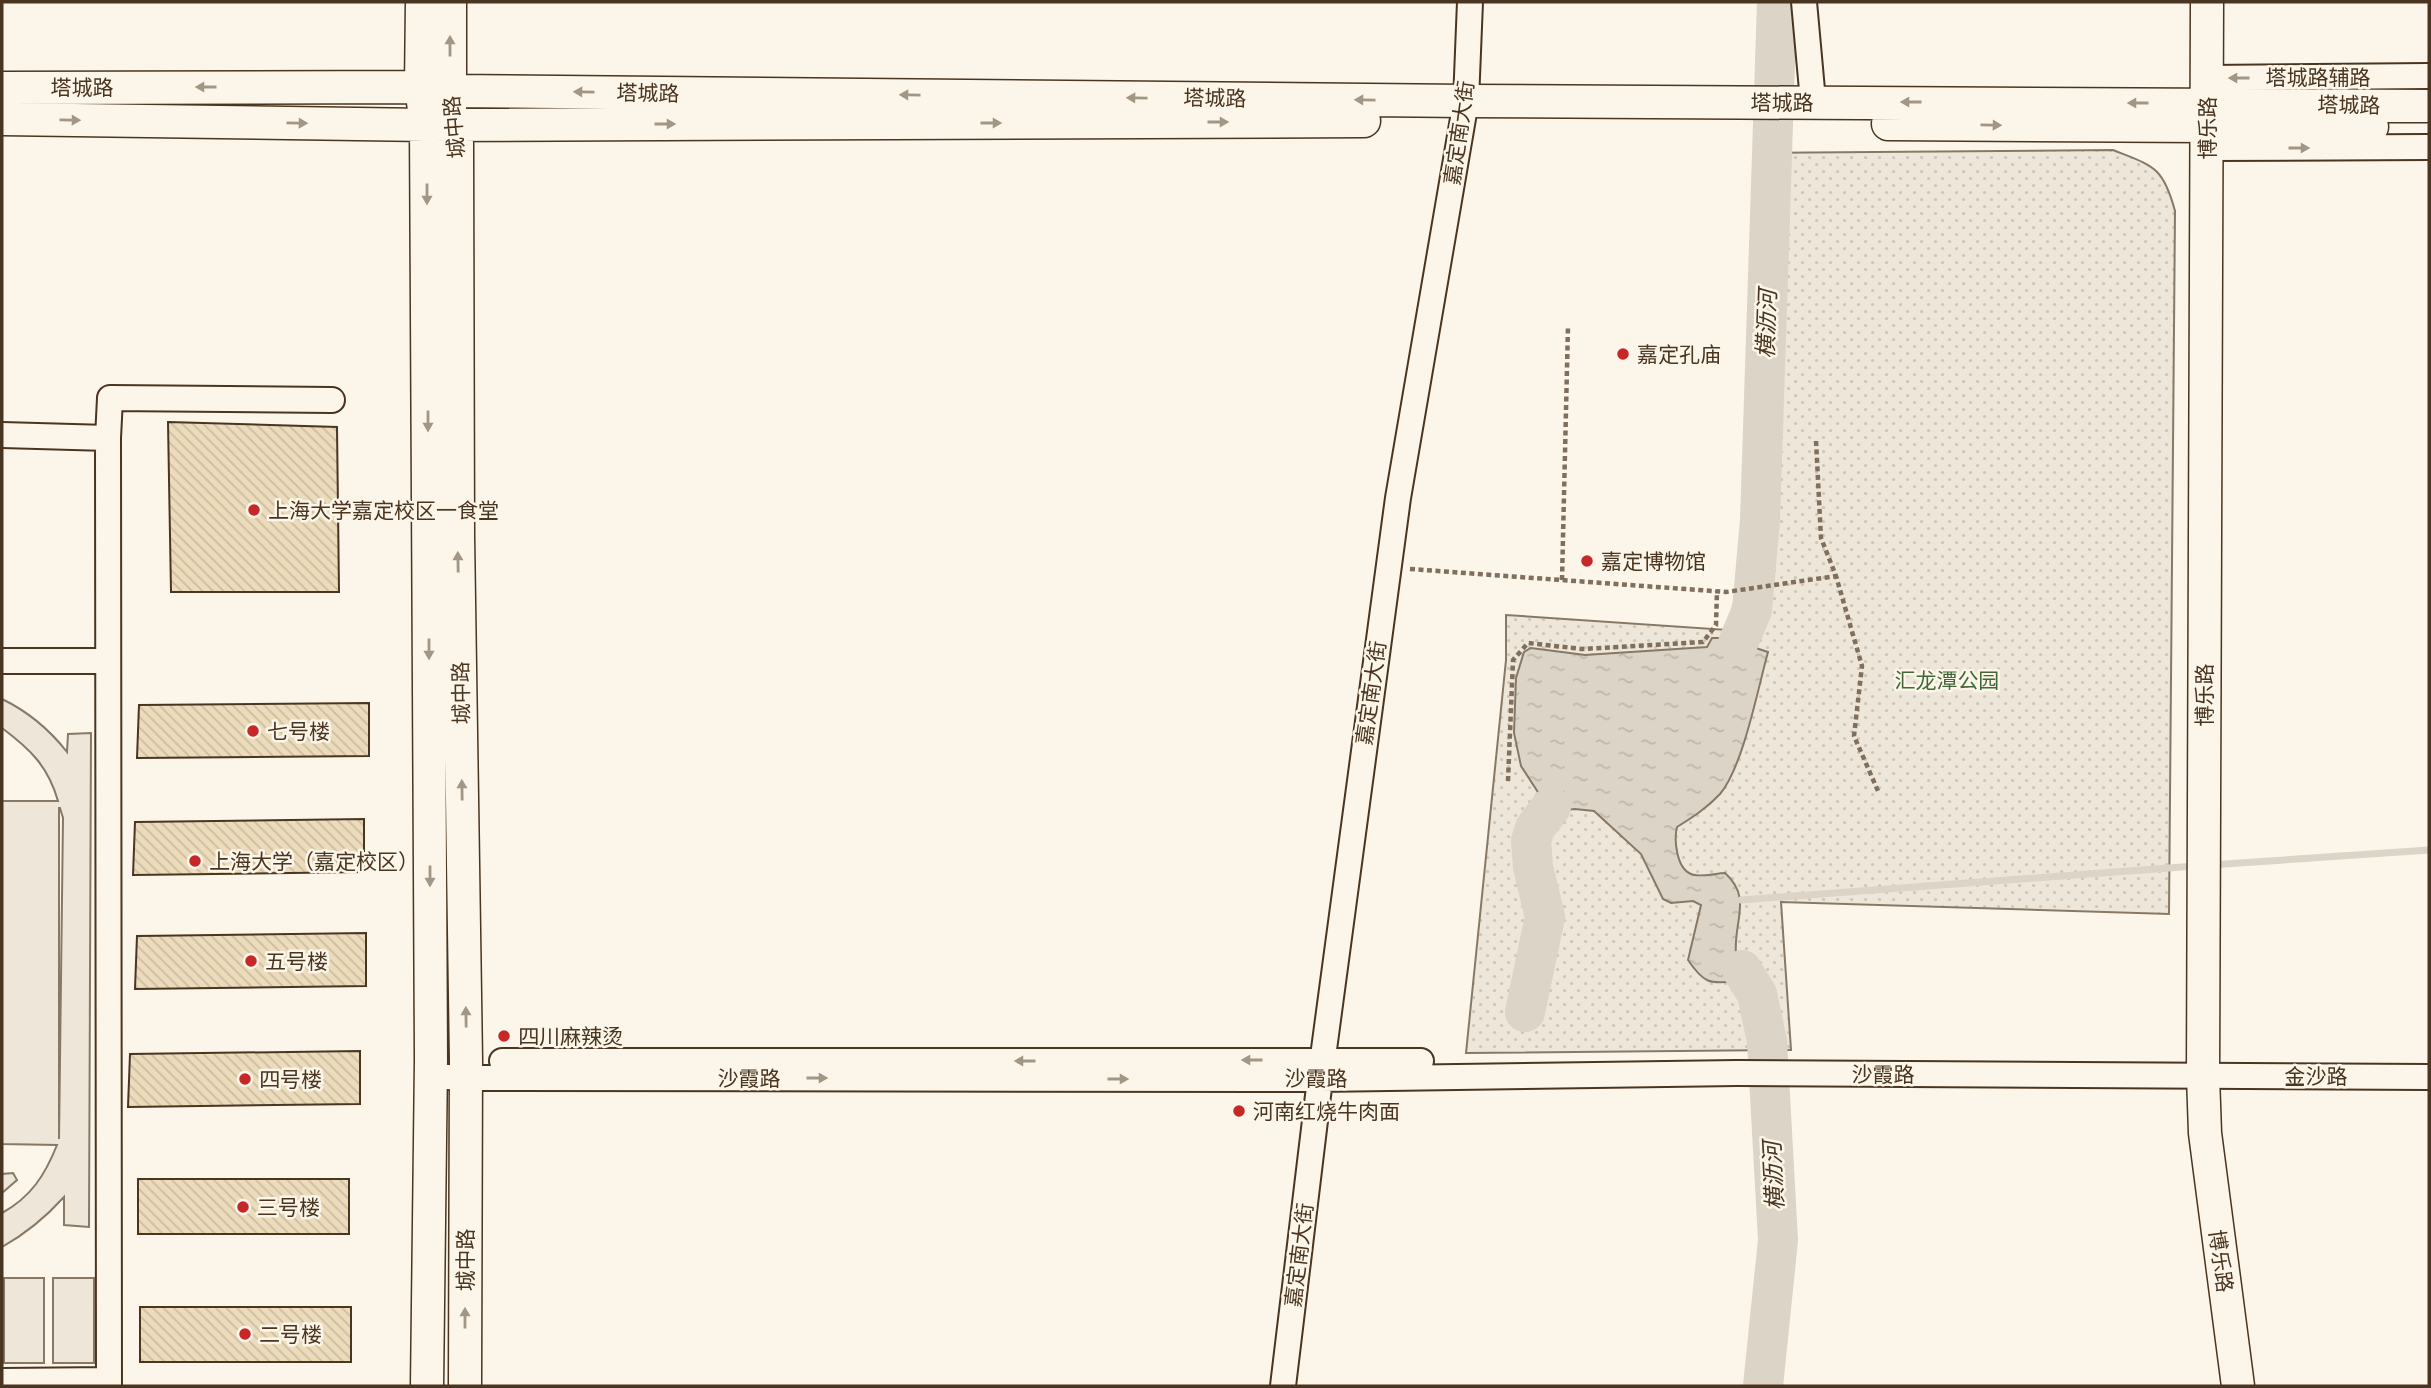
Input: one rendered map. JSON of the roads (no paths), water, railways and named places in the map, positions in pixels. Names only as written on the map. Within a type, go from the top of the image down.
[{"type":"main road","points":[[422,2],[436,89]]},
{"type":"main road","name":"城中路","points":[[427,1386],[438,125],[436,89],[450,2]]},
{"type":"main road","name":"博乐路","points":[[2207,2],[2204,1133],[2238,1386]]},
{"type":"main road","name":"塔城路","points":[[2,88],[436,89],[1464,111]]},
{"type":"main road","name":"塔城路","points":[[2207,114],[2429,106]]},
{"type":"main road","name":"塔城路","points":[[2,119],[438,125],[1464,111],[1751,112],[1802,109],[2207,114],[2429,127]]},
{"type":"main road","name":"城中路","points":[[438,125],[457,143],[458,535],[466,1070],[465,1386]]},
{"type":"street","name":"嘉定南大街","points":[[1283,1386],[1321,1069],[1388,568],[1464,111],[1470,2]]},
{"type":"street","points":[[1802,109],[1804,2]]},
{"type":"street","name":"塔城路辅路","points":[[2207,114],[2429,76]]},
{"type":"street","points":[[2207,114],[2429,147]]},
{"type":"street","points":[[2,1381],[109,1383],[107,661],[110,398],[332,400]]},
{"type":"street","points":[[2,435],[108,438]]},
{"type":"street","points":[[2,662],[107,661]]},
{"type":"street","points":[[1321,1069],[2203,1071],[2429,1061]]},
{"type":"street","name":"沙霞路","points":[[431,1068],[1321,1069],[1737,1073],[2203,1071]]},
{"type":"street","name":"金沙路","points":[[2203,1071],[2429,1077]]},
{"type":"water","points":[[1712,638],[1725,638],[1768,652],[1743,747],[1728,782],[1715,799],[1677,827],[1676,832],[1677,853],[1686,871],[1698,876],[1725,873],[1738,892],[1740,911],[1736,954],[1742,970],[1735,981],[1719,982],[1707,980],[1688,960],[1701,905],[1693,901],[1671,903],[1663,899],[1641,854],[1594,811],[1558,811],[1545,803],[1521,766],[1514,733],[1516,678],[1524,652],[1531,648],[1585,655],[1707,647]]},
{"type":"waterway","name":"横沥河","points":[[1738,643],[1752,610],[1760,520],[1777,2]]},
{"type":"waterway","points":[[1525,1012],[1545,917],[1533,867],[1531,841],[1535,828],[1551,807]]},
{"type":"waterway","points":[[2210,865],[2429,850]]},
{"type":"waterway","points":[[1741,900],[2195,866]]},
{"type":"waterway","name":"横沥河","points":[[1742,970],[1757,994],[1767,1041],[1778,1240],[1763,1386]]},
{"type":"place","name":"嘉定孔庙","points":[[1623,354]]},
{"type":"place","name":"上海大学嘉定校区一食堂","points":[[254,510]]},
{"type":"place","name":"嘉定博物馆","points":[[1587,561]]},
{"type":"place","name":"七号楼","points":[[253,731]]},
{"type":"place","name":"上海大学（嘉定校区）","points":[[195,861]]},
{"type":"place","name":"五号楼","points":[[251,961]]},
{"type":"place","name":"四川麻辣烫","points":[[504,1036]]},
{"type":"place","name":"四号楼","points":[[245,1079]]},
{"type":"place","name":"河南红烧牛肉面","points":[[1239,1111]]},
{"type":"place","name":"三号楼","points":[[243,1207]]},
{"type":"place","name":"二号楼","points":[[245,1334]]},
{"type":"park label","name":"汇龙潭公园","points":[[1947,680]]}]
